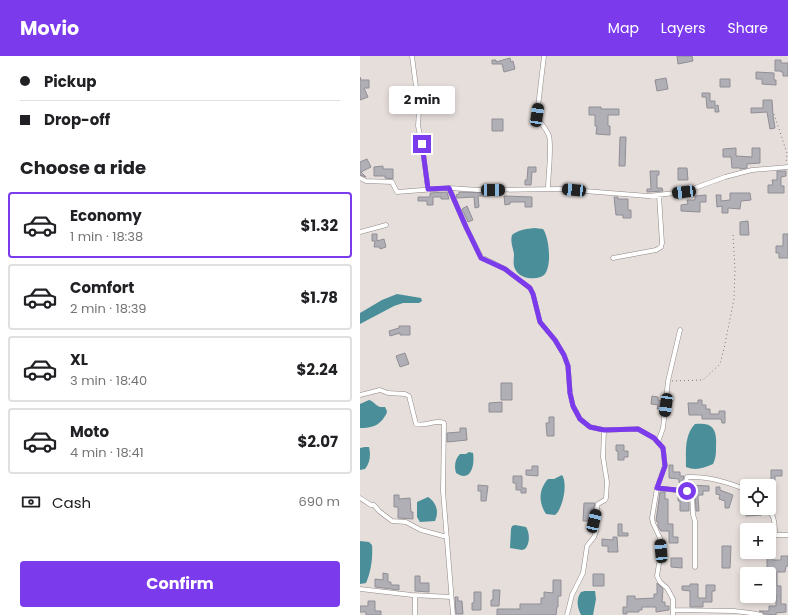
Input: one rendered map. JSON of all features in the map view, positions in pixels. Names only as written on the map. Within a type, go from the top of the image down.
[{"type":"street","points":[[412,56],[419,110],[418,126],[428,189]]},
{"type":"street","points":[[544,56],[537,115],[539,121],[545,126],[549,138],[548,189]]},
{"type":"street","points":[[360,178],[366,181],[392,182],[397,192],[449,188],[479,190],[548,189],[648,196],[684,192],[725,177],[752,170],[787,167]]},
{"type":"street","points":[[449,188],[481,258],[505,269],[530,288],[540,322],[555,340],[564,355],[568,366],[570,393],[573,406],[580,419],[590,427],[604,430],[638,429],[654,438],[663,448],[665,466],[657,488],[652,518],[660,538],[661,551],[657,576],[660,582],[667,588],[673,599],[674,613],[734,612],[761,615]]},
{"type":"street","points":[[613,258],[656,250],[661,247],[659,195]]},
{"type":"street","points":[[360,232],[386,225]]},
{"type":"street","points":[[658,442],[663,428],[668,381],[680,330]]},
{"type":"street","points":[[360,395],[380,390],[388,393],[405,394],[409,396],[416,424],[422,425],[441,421],[444,423],[443,491],[450,571],[450,597],[453,615]]},
{"type":"street","points":[[567,615],[572,595],[583,573],[587,546],[596,532],[594,521],[598,504],[606,498],[607,482],[603,457],[604,430]]},
{"type":"street","points":[[684,491],[687,477],[726,482],[740,487]]},
{"type":"street","points":[[657,488],[692,492],[692,515],[695,521],[695,567]]},
{"type":"street","points":[[360,498],[371,505],[374,505],[392,521],[410,524],[421,530],[447,537]]},
{"type":"street","points":[[772,515],[775,524],[775,535],[788,535]]},
{"type":"street","points":[[360,590],[450,597]]},
{"type":"street","points":[[415,595],[415,615]]},
{"type":"path","points":[[774,114],[787,153],[787,167]]},
{"type":"path","points":[[668,381],[703,380],[720,364],[734,299],[736,269],[733,235]]},
{"type":"water","points":[[534,228],[543,229],[545,233],[548,244],[549,258],[545,274],[539,278],[526,278],[515,270],[511,238],[512,235],[517,232]]},
{"type":"water","points":[[397,294],[421,298],[422,301],[419,303],[403,303],[394,306],[360,324],[360,313],[382,300]]},
{"type":"water","points":[[369,400],[379,407],[385,407],[387,413],[378,424],[368,428],[360,428],[360,404]]},
{"type":"water","points":[[695,424],[706,424],[710,426],[715,431],[716,435],[716,455],[713,464],[696,469],[686,467],[687,439],[691,428]]},
{"type":"water","points":[[369,447],[370,459],[365,469],[360,470],[360,448]]},
{"type":"water","points":[[469,452],[473,453],[471,471],[465,476],[461,476],[456,473],[456,460],[460,454],[466,454]]},
{"type":"water","points":[[562,475],[565,490],[558,512],[555,515],[546,514],[542,505],[541,491],[548,479],[554,479]]},
{"type":"water","points":[[428,497],[435,505],[437,511],[436,518],[435,521],[420,522],[417,517],[417,502]]},
{"type":"water","points":[[515,525],[526,527],[527,529],[529,541],[525,549],[510,548],[511,529],[512,526]]},
{"type":"water","points":[[360,541],[369,542],[372,545],[372,550],[368,579],[366,583],[360,584]]},
{"type":"water","points":[[595,591],[596,599],[593,615],[581,615],[579,609],[578,597],[581,592]]},
{"type":"building","points":[[677,56],[692,56],[693,61],[678,64]]},
{"type":"building","points":[[510,58],[511,62],[513,61],[515,69],[504,72],[502,64],[492,64],[492,60],[496,60],[496,62]]},
{"type":"building","points":[[775,60],[781,60],[781,63],[788,63],[788,76],[783,76],[783,72],[781,71],[775,71]]},
{"type":"building","points":[[756,72],[774,73],[776,85],[762,84],[762,79],[756,79]]},
{"type":"building","points":[[360,77],[361,80],[369,80],[369,88],[364,88],[368,97],[360,100]]},
{"type":"building","points":[[666,78],[668,89],[657,91],[655,80]]},
{"type":"building","points":[[720,79],[730,79],[730,87],[720,87]]},
{"type":"building","points":[[702,93],[710,93],[710,101],[715,101],[715,106],[718,105],[719,112],[715,112],[715,108],[707,108],[706,97],[702,97]]},
{"type":"building","points":[[763,100],[772,100],[775,128],[770,129],[767,112],[751,113],[751,108],[763,108]]},
{"type":"building","points":[[589,107],[619,109],[619,115],[608,115],[610,135],[596,134],[597,126],[595,126],[595,115],[589,115]]},
{"type":"building","points":[[492,119],[503,119],[503,131],[492,131]]},
{"type":"building","points":[[620,137],[626,137],[625,166],[619,166]]},
{"type":"building","points":[[736,148],[736,156],[752,157],[752,148],[760,148],[760,163],[747,164],[747,168],[732,168],[731,157],[723,157],[723,149]]},
{"type":"building","points":[[367,159],[371,167],[361,172],[366,177],[360,175],[360,162]]},
{"type":"building","points":[[383,166],[383,169],[393,169],[393,179],[385,178],[385,176],[374,176],[374,167]]},
{"type":"building","points":[[528,167],[536,167],[536,172],[532,172],[531,185],[525,185],[525,180],[527,180]]},
{"type":"building","points":[[678,168],[687,168],[688,180],[678,180]]},
{"type":"building","points":[[650,171],[659,171],[659,175],[657,175],[657,188],[662,188],[663,191],[647,192],[647,189],[651,189]]},
{"type":"building","points":[[777,171],[786,171],[786,176],[781,177],[781,186],[784,186],[784,193],[768,193],[768,185],[773,185],[772,180],[777,180]]},
{"type":"building","points":[[447,192],[449,199],[433,197],[433,205],[427,205],[427,201],[418,201],[418,197],[430,197],[430,193]]},
{"type":"building","points":[[459,192],[490,193],[490,196],[478,196],[479,207],[475,208],[474,197],[457,198],[456,195],[459,194]]},
{"type":"building","points":[[730,193],[750,193],[751,200],[741,201],[740,209],[728,208],[728,213],[722,213],[722,206],[717,207],[716,195],[721,195],[721,201],[730,200]]},
{"type":"building","points":[[706,195],[706,202],[700,202],[700,212],[681,211],[681,205],[688,204],[687,200],[695,200],[695,196]]},
{"type":"building","points":[[504,196],[532,197],[532,207],[525,207],[525,202],[510,202],[510,204],[505,205]]},
{"type":"building","points":[[614,197],[618,197],[618,199],[628,199],[628,210],[631,210],[631,218],[623,218],[623,215],[616,215]]},
{"type":"building","points":[[467,206],[473,220],[468,222],[462,209]]},
{"type":"building","points":[[748,221],[749,235],[740,235],[740,222]]},
{"type":"building","points":[[372,234],[377,234],[377,241],[384,239],[386,247],[380,249],[380,247],[374,247],[375,241],[372,241]]},
{"type":"building","points":[[783,234],[788,234],[788,258],[779,258],[779,253],[776,253],[776,246],[783,246]]},
{"type":"building","points":[[399,326],[410,326],[410,335],[400,335],[400,333],[390,336],[389,331],[399,328]]},
{"type":"building","points":[[405,353],[409,364],[400,367],[396,356]]},
{"type":"building","points":[[501,383],[512,383],[512,400],[501,400]]},
{"type":"building","points":[[652,396],[658,397],[658,400],[662,401],[661,409],[657,409],[658,405],[651,404]]},
{"type":"building","points":[[698,400],[702,400],[702,405],[706,405],[706,409],[710,409],[710,414],[719,414],[719,411],[725,411],[725,423],[722,423],[721,419],[702,419],[702,415],[689,415],[688,403],[698,403]]},
{"type":"building","points":[[502,402],[502,412],[489,412],[489,403]]},
{"type":"building","points":[[549,417],[554,417],[554,436],[547,436],[546,423],[549,423]]},
{"type":"building","points":[[460,428],[466,428],[467,440],[447,442],[447,433],[460,432]]},
{"type":"building","points":[[616,445],[624,445],[624,451],[628,451],[628,457],[624,457],[624,460],[618,460]]},
{"type":"building","points":[[669,465],[673,465],[673,472],[680,472],[680,476],[684,476],[682,483],[679,483],[679,479],[669,478]]},
{"type":"building","points":[[532,466],[538,466],[538,476],[526,475],[526,470],[532,470]]},
{"type":"building","points":[[771,470],[782,470],[782,476],[775,476],[775,479],[771,479]]},
{"type":"building","points":[[513,476],[522,476],[522,488],[526,488],[526,493],[521,493],[521,490],[516,490],[516,483],[513,483]]},
{"type":"building","points":[[478,485],[488,486],[486,501],[481,501],[481,491],[478,491]]},
{"type":"building","points":[[689,485],[709,486],[709,491],[703,491],[703,495],[699,495],[698,497],[699,511],[696,511],[695,491],[694,489],[688,488]]},
{"type":"building","points":[[716,487],[720,487],[720,490],[733,495],[729,508],[725,508],[725,501],[719,499],[720,495],[716,494]]},
{"type":"building","points":[[660,492],[665,492],[665,499],[668,499],[668,524],[673,524],[673,537],[678,537],[678,543],[669,543],[669,531],[661,531],[658,526],[658,522],[656,521]]},
{"type":"building","points":[[394,495],[399,495],[399,499],[410,498],[413,519],[398,518],[398,507],[394,507]]},
{"type":"building","points":[[689,495],[689,511],[680,511],[680,501],[678,501],[678,496]]},
{"type":"building","points":[[584,503],[595,503],[591,521],[583,521]]},
{"type":"building","points":[[618,524],[622,524],[622,533],[628,533],[628,536],[618,536]]},
{"type":"building","points":[[613,537],[617,537],[618,552],[608,552],[608,546],[602,546],[602,539],[613,540]]},
{"type":"building","points":[[722,546],[731,546],[730,568],[722,568]]},
{"type":"building","points":[[781,556],[788,556],[788,566],[786,566],[785,572],[777,572],[777,586],[781,586],[781,604],[786,604],[786,612],[776,613],[776,615],[764,614],[763,612],[759,611],[769,611],[769,606],[776,606],[776,567],[767,567],[767,559],[781,560]]},
{"type":"building","points":[[671,558],[682,558],[682,568],[671,567]]},
{"type":"building","points":[[383,573],[388,574],[388,582],[391,582],[391,585],[399,585],[399,590],[375,587],[375,579],[383,580]]},
{"type":"building","points":[[593,574],[604,574],[604,586],[593,586]]},
{"type":"building","points":[[415,576],[420,576],[420,583],[429,583],[429,592],[415,591]]},
{"type":"building","points":[[553,580],[561,580],[561,596],[558,596],[556,615],[497,615],[497,609],[520,609],[520,604],[541,604],[541,598],[544,598],[544,592],[553,593]]},
{"type":"building","points":[[657,583],[663,589],[662,602],[665,602],[665,606],[669,606],[669,610],[656,612],[656,607],[642,607],[642,610],[639,610],[639,612],[627,612],[627,614],[623,614],[623,607],[627,607],[627,596],[635,596],[635,599],[654,598],[654,594],[657,594]]},
{"type":"building","points":[[690,584],[698,584],[698,598],[706,598],[706,585],[715,585],[715,591],[712,591],[712,602],[703,602],[703,607],[690,607],[690,591],[682,590],[682,586],[690,586]]},
{"type":"building","points":[[493,590],[500,590],[499,606],[491,606],[491,600],[493,600]]},
{"type":"building","points":[[474,592],[481,592],[481,610],[472,610],[472,603],[474,603]]},
{"type":"building","points":[[455,597],[458,597],[458,601],[462,601],[463,614],[456,614]]},
{"type":"building","points":[[368,601],[375,601],[375,611],[381,611],[381,615],[366,615],[366,612],[360,612],[360,606],[368,606]]},
{"type":"route","points":[[422,144],[428,189],[449,188],[481,258],[505,269],[530,288],[540,322],[555,340],[564,355],[568,366],[570,393],[573,406],[580,419],[590,427],[604,430],[638,429],[654,438],[663,448],[665,466],[657,488],[687,491]]}]
